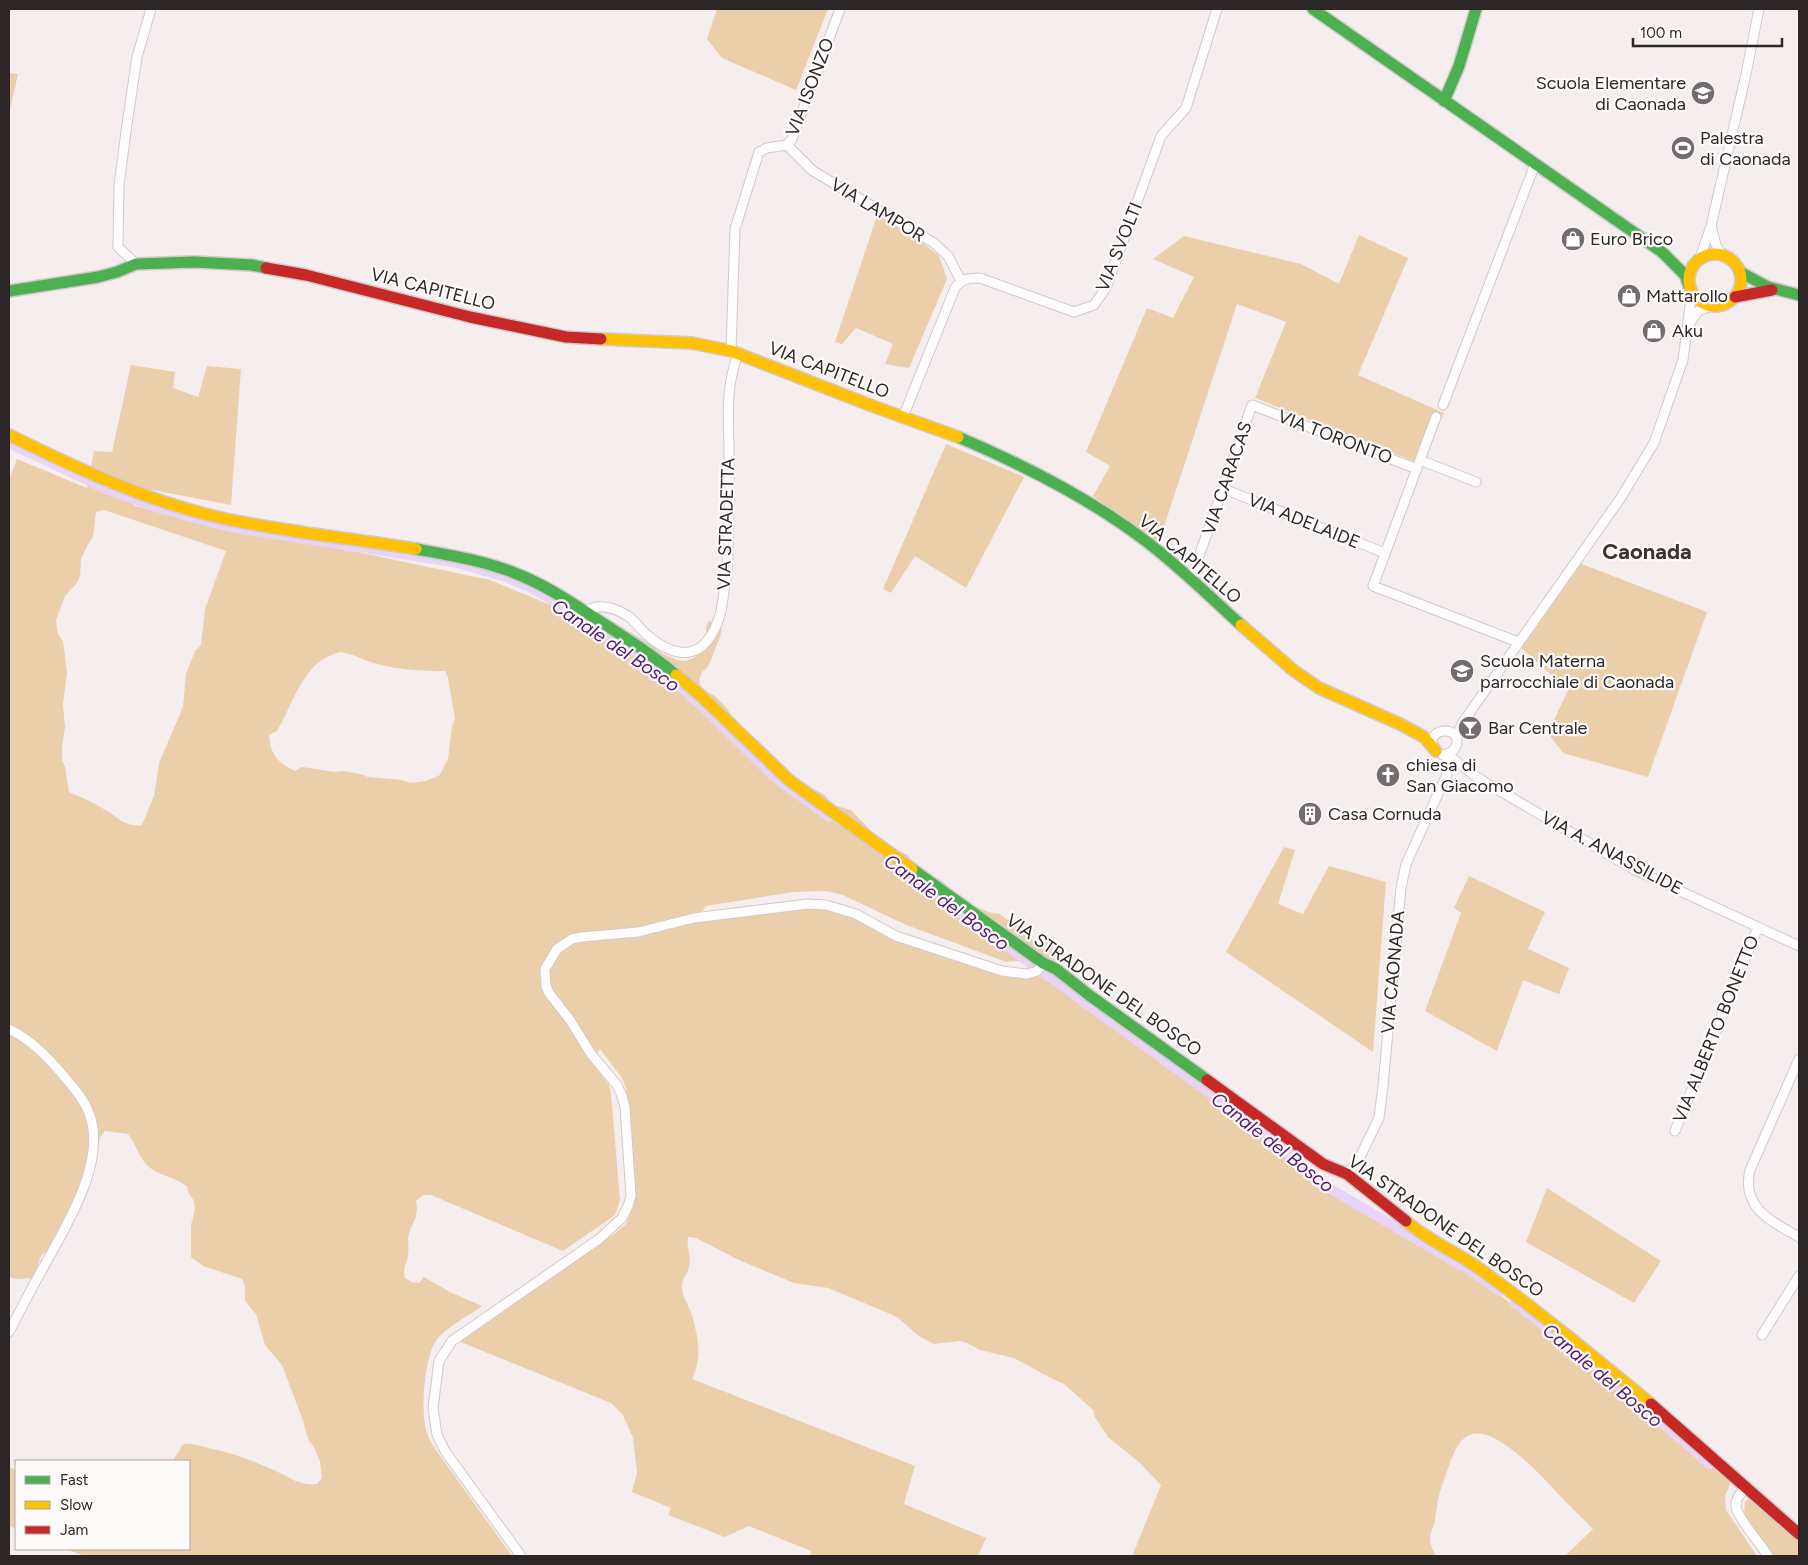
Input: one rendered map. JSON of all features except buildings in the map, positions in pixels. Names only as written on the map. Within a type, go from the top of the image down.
[{"type":"street","points":[[136,264],[118,247],[119,193],[137,57],[150,9]]},
{"type":"street","name":"VIA ISONZO","points":[[734,352],[735,229],[759,152],[767,148],[787,145],[792,139],[840,9]]},
{"type":"street","name":"VIA SVOLTI","points":[[961,281],[969,278],[980,278],[1074,312],[1094,305],[1106,288],[1161,136],[1186,108],[1217,9]]},
{"type":"street","points":[[1313,9],[1662,252],[1685,275],[1689,286],[1698,300],[1711,306]]},
{"type":"street","points":[[1444,101],[1459,66],[1476,9]]},
{"type":"street","points":[[1443,754],[1452,752],[1463,722],[1620,499],[1654,443],[1683,360],[1688,325],[1690,270],[1698,259],[1711,226],[1759,9]]},
{"type":"street","name":"VIA LAMPOR","points":[[787,145],[813,171],[934,243],[948,256],[961,281]]},
{"type":"street","points":[[1443,405],[1535,164]]},
{"type":"street","points":[[1711,226],[1716,245],[1722,254],[1732,260],[1740,272],[1772,290],[1799,295]]},
{"type":"street","points":[[1662,252],[1698,259],[1714,254],[1722,254]]},
{"type":"street","name":"VIA CAPITELLO","points":[[9,291],[98,277],[136,264],[200,262],[252,265],[306,275],[470,317],[566,337],[692,343],[734,352],[944,431],[1010,459],[1067,490],[1106,513],[1130,531],[1191,579],[1268,649],[1319,688],[1400,724],[1424,737],[1443,754]]},
{"type":"street","points":[[1688,325],[1698,311],[1711,306],[1726,304],[1734,297],[1741,282],[1740,272]]},
{"type":"street","points":[[903,417],[955,288],[961,281]]},
{"type":"street","points":[[1734,297],[1772,290]]},
{"type":"street","name":"VIA STRADETTA","points":[[585,611],[592,607],[605,606],[629,617],[646,634],[661,645],[674,651],[689,652],[701,649],[714,632],[720,617],[727,574],[730,504],[728,403],[734,352]]},
{"type":"street","name":"VIA TORONTO","points":[[1252,405],[1419,464],[1476,482]]},
{"type":"street","name":"VIA CARACAS","points":[[1191,579],[1252,405]]},
{"type":"street","points":[[1436,417],[1373,586],[1518,642]]},
{"type":"street","name":"VIA STRADONE DEL BOSCO","points":[[9,435],[97,476],[162,501],[246,523],[352,538],[470,558],[535,582],[585,611],[632,642],[678,676],[773,766],[804,792],[1040,966],[1056,969],[1089,995],[1323,1164],[1347,1174],[1394,1210],[1416,1230],[1475,1266],[1555,1325],[1654,1406],[1743,1491],[1799,1534]]},
{"type":"street","name":"VIA ADELAIDE","points":[[1224,489],[1385,553]]},
{"type":"street","points":[[1424,737],[1431,737],[1463,722]]},
{"type":"street","points":[[1447,730],[1456,740],[1458,763]]},
{"type":"street","name":"VIA CAONADA","points":[[1347,1174],[1358,1161],[1378,1118],[1383,1086],[1401,888],[1406,864],[1446,774],[1443,754],[1433,746],[1436,734]]},
{"type":"street","name":"VIA A. ANASSILIDE","points":[[1443,754],[1478,778],[1635,870],[1799,946]]},
{"type":"street","points":[[521,1556],[445,1451],[437,1436],[433,1408],[439,1361],[452,1341],[594,1243],[622,1218],[631,1196],[625,1107],[622,1096],[617,1085],[592,1054],[546,986],[545,969],[557,949],[564,943],[577,938],[638,932],[694,918],[808,904],[840,909],[863,918],[896,936],[1002,971],[1027,974],[1040,966]]},
{"type":"street","name":"VIA ALBERTO BONETTO","points":[[1674,1131],[1758,927]]},
{"type":"street","points":[[9,1029],[36,1046],[53,1063],[89,1112],[93,1128],[92,1151],[81,1196],[9,1332]]},
{"type":"street","points":[[1799,1059],[1750,1170],[1747,1188],[1751,1199],[1767,1218],[1799,1237]]},
{"type":"street","points":[[1762,1335],[1799,1276]]},
{"type":"street","points":[[1743,1491],[1736,1506],[1738,1512],[1768,1556]]},
{"type":"shaded area","points":[[717,9],[828,9],[796,90],[722,58],[707,39]]},
{"type":"shaded area","points":[[9,73],[18,74],[9,114]]},
{"type":"shaded area","points":[[877,216],[918,239],[939,256],[947,279],[909,368],[885,364],[893,344],[856,328],[842,344],[835,342]]},
{"type":"shaded area","points":[[1359,235],[1408,258],[1358,375],[1444,413],[1421,464],[1255,398],[1286,322],[1237,304],[1158,545],[1093,496],[1110,466],[1086,452],[1147,308],[1173,318],[1194,277],[1153,259],[1184,236],[1301,264],[1339,284]]},
{"type":"shaded area","points":[[131,365],[175,372],[173,388],[198,397],[207,366],[241,369],[231,505],[137,487],[134,506],[185,516],[265,537],[329,546],[490,580],[553,606],[574,618],[613,622],[663,654],[677,660],[685,661],[694,658],[700,652],[707,637],[706,628],[709,620],[722,629],[708,667],[702,672],[699,680],[701,688],[715,696],[726,707],[738,726],[751,738],[759,741],[771,759],[810,787],[825,795],[829,802],[851,810],[878,838],[891,848],[906,854],[928,877],[939,879],[967,903],[991,913],[1000,914],[1013,922],[1023,934],[1036,943],[1046,942],[1052,946],[1059,956],[1057,963],[1030,960],[1006,962],[904,924],[843,895],[826,891],[793,892],[706,906],[694,922],[795,907],[838,909],[898,938],[991,973],[1013,976],[1049,976],[1254,1126],[1309,1176],[1340,1199],[1401,1231],[1500,1295],[1731,1482],[1725,1496],[1726,1510],[1757,1556],[1565,1556],[1593,1529],[1532,1467],[1506,1445],[1481,1434],[1470,1435],[1464,1438],[1456,1449],[1450,1463],[1440,1492],[1430,1536],[1431,1545],[1436,1556],[1138,1556],[1133,1554],[1161,1485],[1140,1463],[1108,1437],[1095,1417],[1093,1410],[1064,1384],[1014,1358],[980,1350],[967,1343],[959,1341],[934,1344],[920,1337],[897,1317],[881,1310],[828,1288],[794,1283],[741,1261],[696,1238],[688,1237],[690,1263],[682,1283],[682,1289],[692,1315],[698,1339],[697,1362],[692,1379],[915,1466],[904,1504],[986,1538],[978,1556],[810,1556],[811,1551],[749,1526],[725,1537],[668,1515],[671,1508],[632,1492],[637,1473],[633,1438],[623,1415],[611,1403],[458,1341],[626,1224],[635,1202],[626,1089],[622,1078],[600,1049],[591,1061],[609,1085],[611,1093],[620,1200],[615,1215],[563,1251],[431,1195],[423,1195],[416,1201],[416,1217],[408,1239],[408,1253],[404,1271],[405,1278],[411,1282],[419,1283],[424,1277],[452,1293],[482,1306],[448,1329],[438,1338],[433,1346],[429,1357],[425,1384],[425,1424],[428,1435],[436,1450],[512,1556],[84,1556],[69,1550],[190,1550],[190,1460],[174,1460],[183,1444],[196,1445],[236,1455],[301,1483],[317,1484],[322,1478],[320,1462],[314,1447],[309,1441],[282,1365],[265,1345],[256,1314],[245,1301],[245,1286],[242,1279],[203,1266],[191,1257],[191,1225],[195,1210],[194,1201],[189,1194],[187,1186],[149,1167],[142,1159],[128,1134],[105,1131],[100,1137],[87,1194],[52,1249],[42,1255],[32,1278],[16,1279],[9,1277],[9,480],[17,459],[87,488],[94,451],[112,452]],"holes":[[[104,510],[226,551],[205,609],[201,645],[195,651],[186,674],[183,707],[159,763],[154,796],[142,825],[130,825],[90,801],[69,792],[62,760],[65,728],[63,704],[67,673],[63,641],[58,634],[56,620],[65,596],[77,583],[80,576],[81,559],[93,537],[96,512]],[[340,652],[394,668],[445,671],[448,678],[455,719],[452,727],[448,759],[440,775],[426,781],[410,783],[402,780],[368,777],[344,771],[335,772],[302,767],[295,771],[276,757],[271,748],[269,735],[277,731],[309,672],[316,664],[331,655]]]},
{"type":"shaded area","points":[[946,444],[1024,477],[966,588],[915,556],[891,593],[883,589]]},
{"type":"shaded area","points":[[1579,563],[1707,612],[1648,777],[1563,753],[1548,733],[1568,690],[1519,646]]},
{"type":"shaded area","points":[[1284,847],[1295,850],[1278,904],[1303,914],[1329,866],[1386,882],[1373,1052],[1226,952]]},
{"type":"shaded area","points":[[1469,876],[1545,912],[1528,949],[1569,968],[1559,994],[1523,980],[1497,1051],[1425,1011],[1461,913],[1454,908]]},
{"type":"shaded area","points":[[1547,1188],[1661,1261],[1634,1303],[1526,1242]]},
{"type":"shaded area","points":[[9,1467],[15,1470],[15,1529],[9,1526]]},
{"type":"shaded area","points":[[1751,1495],[1799,1540],[1799,1556],[1774,1556],[1744,1516],[1745,1502]]},
{"type":"waterway","name":"Canale del Bosco","points":[[9,443],[104,488],[152,506],[191,517],[235,528],[454,562],[506,577],[529,587],[566,607],[623,643],[671,678],[774,777],[829,817]]},
{"type":"waterway","name":"Canale del Bosco","points":[[960,912],[1203,1088],[1264,1134],[1329,1188],[1472,1272],[1500,1291]]},
{"type":"waterway","name":"Canale del Bosco","points":[[1515,1303],[1585,1357],[1710,1464]]},
{"type":"traffic: fast","points":[[1313,9],[1662,252],[1685,275],[1689,286]]},
{"type":"traffic: fast","points":[[1444,101],[1459,66],[1476,9]]},
{"type":"traffic: fast","points":[[9,291],[98,277],[136,264],[194,262],[252,265],[266,268]]},
{"type":"traffic: fast","points":[[1740,272],[1768,287],[1799,295]]},
{"type":"traffic: fast","points":[[958,437],[1056,483],[1103,511],[1159,552],[1241,625]]},
{"type":"traffic: fast","points":[[416,549],[489,564],[534,581],[647,652],[676,675]]},
{"type":"traffic: fast","points":[[912,869],[1043,963],[1056,969],[1207,1080]]},
{"type":"traffic: slow","points":[[1710,254],[1720,254],[1729,258],[1737,266],[1741,280],[1737,294],[1729,302],[1720,306],[1710,306],[1701,302],[1693,294],[1689,285],[1689,275],[1693,266],[1701,258],[1710,254]]},
{"type":"traffic: slow","points":[[601,339],[692,343],[731,351],[958,437]]},
{"type":"traffic: slow","points":[[9,435],[111,482],[190,510],[267,527],[416,549]]},
{"type":"traffic: slow","points":[[1241,625],[1293,670],[1319,688],[1400,724],[1424,737],[1436,751]]},
{"type":"traffic: slow","points":[[676,675],[699,694],[790,781],[912,869]]},
{"type":"traffic: slow","points":[[1406,1221],[1499,1283],[1651,1404]]},
{"type":"traffic: jam","points":[[266,268],[306,275],[470,317],[566,337],[601,339]]},
{"type":"traffic: jam","points":[[1735,297],[1772,290]]},
{"type":"traffic: jam","points":[[1207,1080],[1323,1164],[1347,1174],[1406,1221]]},
{"type":"traffic: jam","points":[[1651,1404],[1799,1534]]},
{"type":"place","name":"Scuola Elementare di Caonada","points":[[1703,93]]},
{"type":"place","name":"Palestra di Caonada","points":[[1683,148]]},
{"type":"place","name":"Euro Brico","points":[[1573,239]]},
{"type":"place","name":"Mattarollo","points":[[1629,296]]},
{"type":"place","name":"Aku","points":[[1654,331]]},
{"type":"place","name":"Scuola Materna parrocchiale di Caonada","points":[[1462,671]]},
{"type":"place","name":"Bar Centrale","points":[[1470,728]]},
{"type":"place","name":"chiesa di San Giacomo","points":[[1388,775]]},
{"type":"place","name":"Casa Cornuda","points":[[1310,814]]},
{"type":"district","name":"Caonada","points":[[1647,551]]}]
